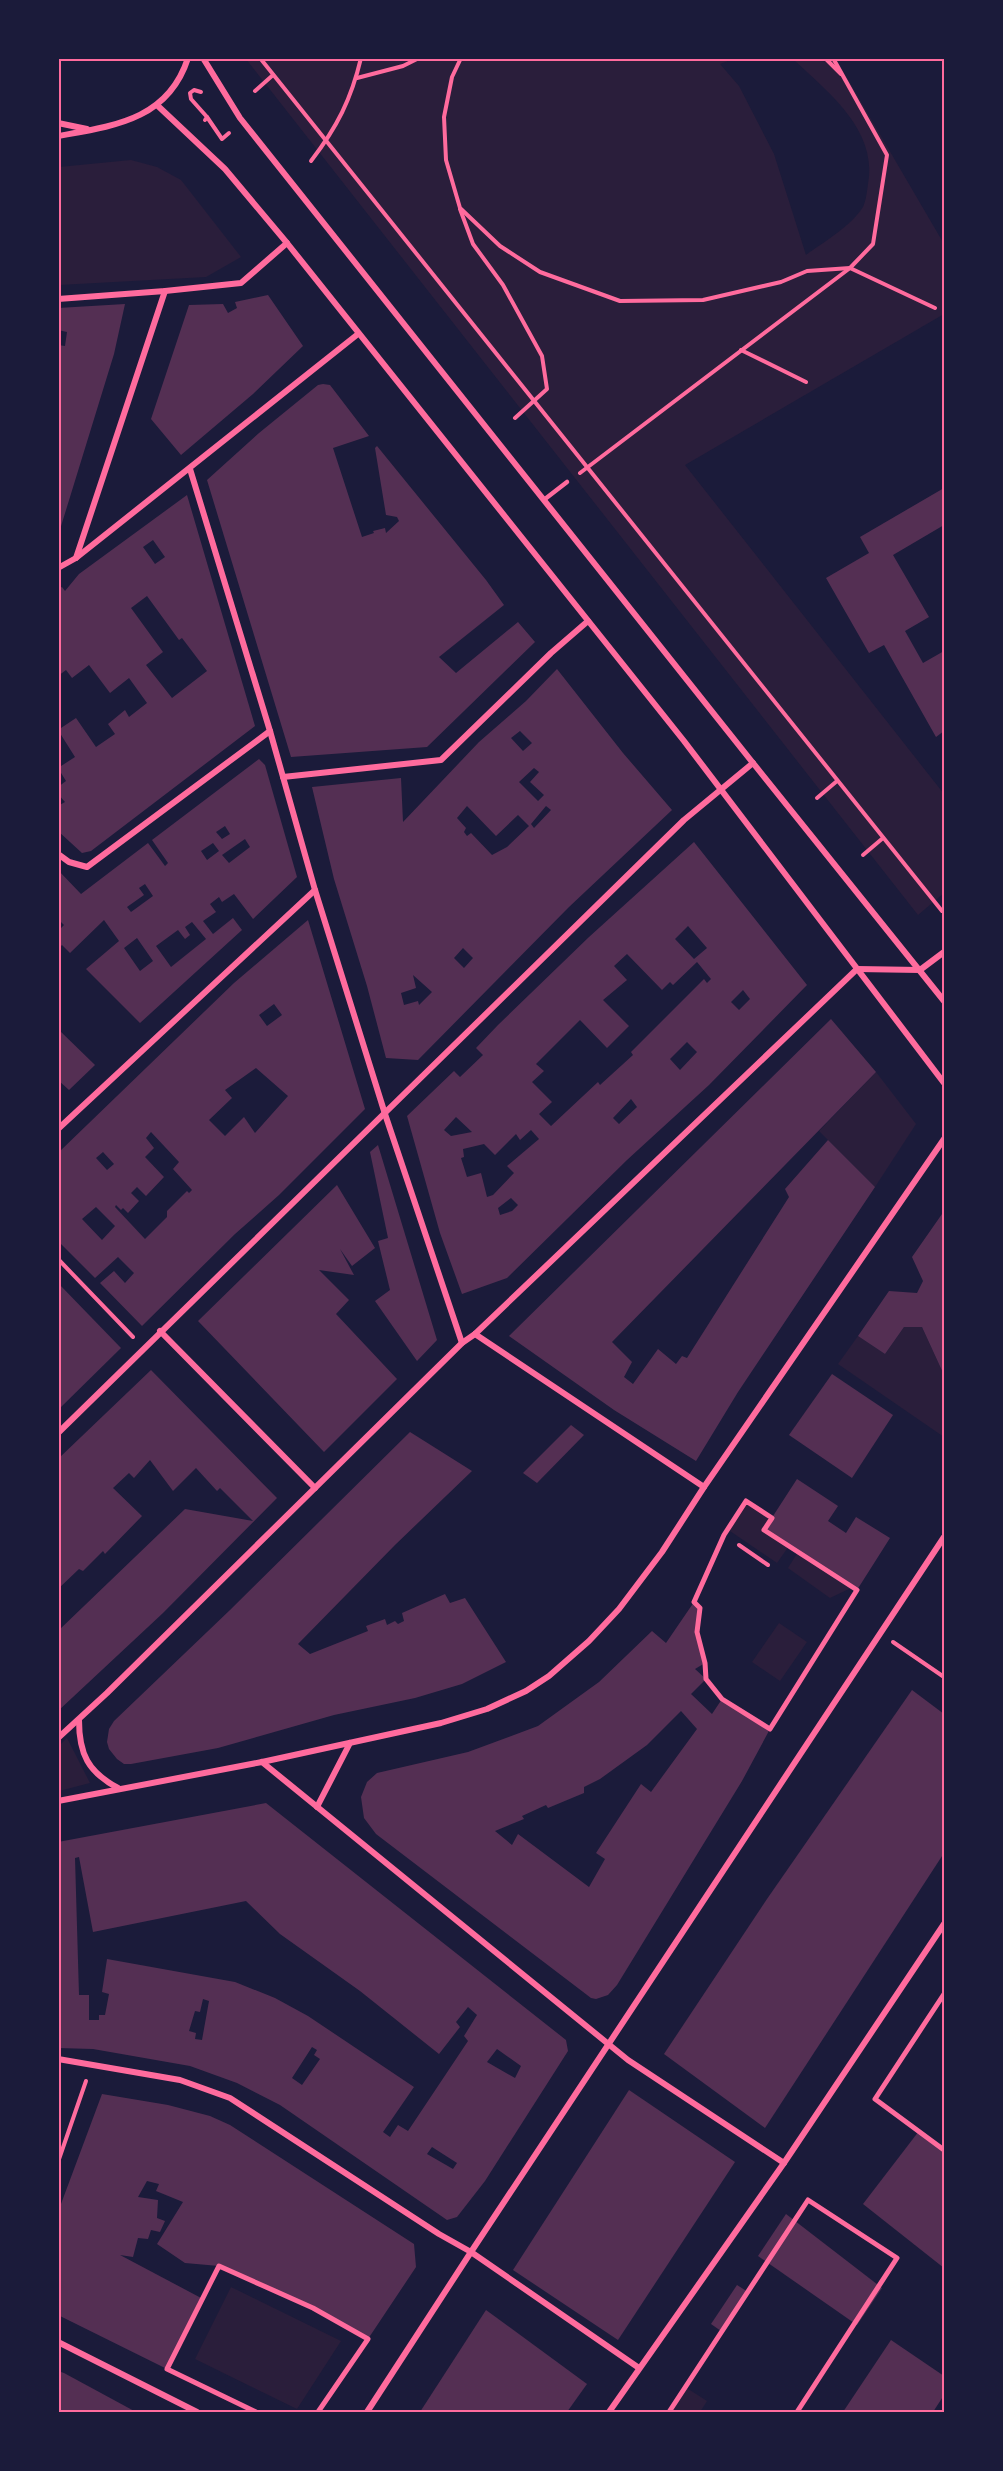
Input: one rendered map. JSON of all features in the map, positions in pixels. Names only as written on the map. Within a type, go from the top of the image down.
[{"type":"street","points":[[58,136],[125,123],[158,106],[182,78],[188,58]]},
{"type":"street","points":[[203,58],[240,118],[945,1001]]},
{"type":"street","points":[[158,106],[225,169],[287,243],[720,789],[945,1083]]},
{"type":"street","points":[[58,123],[91,130]]},
{"type":"street","points":[[58,299],[241,283],[287,243]]},
{"type":"street","points":[[76,558],[165,291]]},
{"type":"street","points":[[58,568],[76,558],[358,334]]},
{"type":"street","points":[[190,469],[270,730],[315,890],[385,1114],[462,1343]]},
{"type":"street","points":[[283,777],[441,760],[551,653],[588,621]]},
{"type":"street","points":[[58,854],[69,862],[87,867],[270,730]]},
{"type":"street","points":[[58,1433],[684,820],[753,763]]},
{"type":"street","points":[[58,1129],[315,890]]},
{"type":"street","points":[[58,1738],[79,1720],[462,1343],[475,1334],[857,969],[920,970],[945,952]]},
{"type":"street","points":[[58,1801],[262,1762],[441,1723],[487,1708],[526,1691],[549,1676],[590,1641],[619,1609],[662,1552],[704,1487],[945,1139]]},
{"type":"street","points":[[160,1331],[315,1488]]},
{"type":"street","points":[[475,1334],[704,1487]]},
{"type":"street","points":[[746,1501],[772,1518],[764,1530],[857,1590],[770,1729],[722,1699],[706,1679],[705,1663],[697,1632],[700,1608],[694,1602],[724,1535],[746,1501]]},
{"type":"street","points":[[366,2412],[945,1537]]},
{"type":"street","points":[[79,1720],[79,1741],[86,1759],[103,1780],[118,1788]]},
{"type":"street","points":[[316,1807],[350,1743]]},
{"type":"street","points":[[262,1762],[628,2060],[784,2163]]},
{"type":"street","points":[[609,2412],[784,2163],[945,1924]]},
{"type":"street","points":[[945,1994],[875,2099],[945,2150]]},
{"type":"street","points":[[58,2059],[92,2063],[180,2080],[230,2098],[439,2234],[471,2252],[639,2367]]},
{"type":"street","points":[[669,2412],[808,2200],[897,2258],[796,2412]]},
{"type":"street","points":[[256,2412],[167,2369],[219,2266],[313,2308],[368,2339],[318,2412]]},
{"type":"street","points":[[58,2342],[197,2412]]},
{"type":"lane","points":[[545,499],[567,483]]},
{"type":"path","points":[[260,58],[942,911]]},
{"type":"path","points":[[311,161],[337,126],[357,78],[361,58]]},
{"type":"path","points":[[357,78],[403,66],[418,58]]},
{"type":"path","points":[[461,58],[452,77],[444,117],[446,160],[473,243],[503,285],[542,356],[547,389],[515,418]]},
{"type":"path","points":[[825,58],[846,79]]},
{"type":"path","points":[[567,483],[850,268],[873,244],[887,155],[833,58]]},
{"type":"path","points":[[255,90],[273,75]]},
{"type":"path","points":[[203,96],[200,90],[190,93],[191,99],[206,119],[224,136]]},
{"type":"path","points":[[460,208],[500,246],[540,272],[620,301],[703,300],[781,282],[807,271],[850,268],[935,308]]},
{"type":"path","points":[[741,350],[806,382]]},
{"type":"path","points":[[817,798],[837,781]]},
{"type":"path","points":[[863,855],[883,838]]},
{"type":"path","points":[[58,1259],[144,1348]]},
{"type":"path","points":[[880,1634],[945,1677]]},
{"type":"path","points":[[58,2162],[92,2063]]},
{"type":"shaded area","points":[[246,59],[733,59],[720,64],[739,86],[774,154],[806,255],[837,233],[858,214],[863,207],[867,193],[869,164],[858,129],[835,99],[793,59],[836,59],[944,244],[944,314],[685,465],[944,794],[944,893],[918,915]]},
{"type":"shaded area","points":[[131,160],[157,167],[181,180],[241,257],[206,277],[59,285],[59,167]]},
{"type":"shaded area","points":[[876,1072],[916,1124],[875,1187],[819,1131]]},
{"type":"shaded area","points":[[904,1327],[922,1327],[944,1375],[944,1437],[838,1364],[858,1336],[885,1354]]},
{"type":"shaded area","points":[[746,1501],[772,1518],[789,1546],[777,1563],[727,1529]]},
{"type":"shaded area","points":[[798,1552],[853,1587],[830,1598],[788,1568]]},
{"type":"shaded area","points":[[779,1623],[807,1642],[780,1681],[752,1662]]},
{"type":"shaded area","points":[[67,1738],[90,1783],[59,1791],[59,1746]]},
{"type":"shaded area","points":[[231,2287],[341,2341],[297,2409],[195,2359]]},
{"type":"shaded area","points":[[685,2387],[707,2401],[700,2412],[669,2412]]},
{"type":"building","points":[[268,295],[303,346],[253,394],[181,455],[151,419],[189,305],[223,304],[228,313],[237,308],[235,302]]},
{"type":"building","points":[[125,304],[114,354],[58,536],[58,345],[65,346],[67,332],[58,330],[58,308]]},
{"type":"building","points":[[318,385],[330,385],[369,436],[333,448],[362,537],[385,528],[386,533],[399,521],[397,517],[386,515],[375,448],[377,446],[504,605],[439,657],[456,673],[518,622],[535,642],[427,747],[291,757],[207,480],[259,433]]},
{"type":"building","points":[[944,488],[944,525],[893,555],[929,617],[905,631],[923,663],[944,651],[944,731],[936,737],[884,645],[869,653],[826,578],[869,553],[860,537]]},
{"type":"building","points":[[187,495],[255,726],[91,851],[82,853],[58,831],[58,806],[65,802],[58,794],[58,787],[66,781],[58,768],[75,757],[58,730],[76,718],[96,747],[115,734],[108,724],[125,710],[129,717],[147,703],[129,678],[110,693],[89,665],[72,678],[66,670],[58,676],[58,589],[62,587],[65,591],[79,574]],"holes":[[[153,540],[165,557],[155,564],[143,547]],[[147,596],[179,640],[182,638],[207,671],[172,698],[146,665],[163,652],[131,608]]]},
{"type":"building","points":[[557,669],[623,753],[672,810],[569,907],[418,1060],[386,1058],[367,986],[334,879],[312,787],[401,778],[403,822],[479,742],[526,701]],"holes":[[[520,731],[532,743],[523,751],[511,738]],[[534,768],[539,772],[530,782],[544,795],[538,801],[519,782]],[[467,806],[496,836],[518,815],[529,826],[507,847],[492,855],[471,833],[467,836],[464,832],[466,828],[457,818]],[[546,806],[551,810],[534,828],[531,824]],[[463,948],[473,958],[464,968],[454,958]],[[413,975],[432,992],[419,1005],[418,1001],[404,1005],[401,993],[416,988]]]},
{"type":"building","points":[[259,759],[265,765],[297,877],[253,919],[234,894],[222,902],[219,897],[210,904],[216,912],[203,921],[213,934],[233,918],[242,930],[140,1023],[86,969],[119,941],[104,920],[70,953],[62,945],[58,949],[58,931],[64,925],[58,919],[58,870],[81,894],[148,843],[165,866],[168,863],[152,840]],"holes":[[[225,826],[230,834],[222,839],[216,832]],[[245,839],[250,847],[229,863],[222,855]],[[213,843],[219,851],[207,860],[201,851]],[[145,884],[153,896],[131,912],[127,907],[144,895],[139,888]],[[192,922],[206,939],[171,967],[156,946],[178,930],[185,939],[190,935],[185,927]],[[137,938],[153,961],[140,971],[124,948]]]},
{"type":"building","points":[[694,842],[807,985],[709,1085],[627,1160],[507,1278],[462,1294],[440,1233],[407,1116],[454,1071],[460,1077],[483,1055],[476,1048],[589,937]],"holes":[[[688,926],[707,948],[694,959],[675,939]],[[627,954],[662,990],[670,982],[673,985],[697,962],[711,979],[707,983],[704,979],[631,1052],[633,1055],[600,1085],[598,1082],[551,1126],[539,1114],[552,1102],[532,1082],[544,1071],[536,1064],[580,1020],[607,1048],[629,1026],[603,1000],[627,980],[614,966]],[[743,990],[750,999],[739,1010],[731,1002]],[[687,1042],[697,1052],[680,1070],[670,1059]],[[631,1099],[637,1107],[619,1124],[613,1118]],[[456,1117],[472,1132],[451,1136],[444,1130]],[[531,1130],[539,1139],[507,1166],[514,1173],[493,1195],[487,1197],[481,1173],[467,1177],[461,1158],[464,1157],[463,1149],[484,1144],[495,1155],[516,1134],[520,1140]],[[511,1198],[518,1205],[512,1211],[500,1215],[498,1208]]]},
{"type":"building","points":[[308,920],[365,1109],[142,1326],[100,1283],[114,1271],[125,1283],[134,1273],[118,1257],[95,1278],[58,1241],[58,1153],[234,983]],"holes":[[[274,1004],[282,1015],[267,1026],[259,1015]],[[256,1068],[288,1096],[255,1133],[244,1117],[225,1136],[209,1120],[232,1098],[225,1090]],[[151,1132],[179,1162],[173,1169],[192,1190],[189,1193],[187,1191],[167,1211],[167,1217],[145,1239],[115,1207],[116,1205],[121,1210],[123,1208],[128,1213],[139,1201],[131,1193],[137,1187],[146,1196],[164,1177],[145,1157],[154,1148],[146,1138]],[[103,1152],[114,1164],[107,1170],[96,1158]],[[96,1207],[115,1226],[102,1240],[82,1219]]]},
{"type":"building","points":[[831,1019],[876,1072],[612,1342],[632,1362],[624,1377],[633,1384],[658,1349],[676,1364],[682,1356],[687,1358],[789,1197],[785,1189],[828,1140],[875,1187],[738,1392],[696,1461],[614,1410],[509,1336]]},
{"type":"building","points":[[58,1029],[95,1065],[69,1090],[58,1080]]},
{"type":"building","points":[[378,1145],[437,1340],[417,1361],[375,1301],[390,1290],[378,1241],[388,1238],[370,1152]]},
{"type":"building","points":[[337,1185],[375,1248],[352,1266],[340,1249],[354,1275],[319,1270],[349,1300],[336,1314],[397,1379],[324,1452],[198,1321]]},
{"type":"building","points":[[944,1214],[944,1375],[922,1327],[904,1327],[885,1354],[858,1336],[889,1291],[917,1293],[923,1281],[912,1257]]},
{"type":"building","points":[[58,1283],[121,1348],[58,1410]]},
{"type":"building","points":[[151,1370],[277,1498],[163,1613],[58,1711],[58,1631],[185,1509],[253,1521],[220,1488],[217,1491],[196,1468],[173,1491],[150,1460],[134,1478],[129,1473],[113,1488],[142,1516],[105,1554],[103,1551],[83,1571],[79,1569],[58,1589],[58,1459]]},
{"type":"building","points":[[832,1374],[893,1415],[852,1478],[789,1435]]},
{"type":"building","points":[[571,1425],[584,1435],[537,1483],[523,1473]]},
{"type":"building","points":[[410,1432],[472,1471],[395,1545],[298,1644],[310,1654],[368,1631],[366,1626],[385,1619],[387,1625],[395,1621],[398,1624],[404,1621],[402,1613],[445,1594],[450,1603],[465,1598],[506,1662],[462,1684],[415,1698],[334,1715],[218,1748],[131,1764],[124,1764],[117,1759],[109,1749],[107,1742],[109,1729],[114,1721]]},
{"type":"building","points":[[797,1479],[838,1506],[828,1521],[846,1533],[856,1517],[890,1538],[857,1590],[764,1530]]},
{"type":"building","points":[[694,1602],[700,1608],[697,1632],[705,1663],[695,1669],[706,1679],[691,1694],[712,1714],[722,1699],[770,1729],[742,1781],[617,1985],[608,1995],[596,1999],[591,1998],[376,1834],[364,1818],[361,1797],[367,1782],[377,1773],[468,1752],[538,1726],[599,1682],[652,1631],[666,1643]],"holes":[[[681,1711],[697,1729],[651,1792],[641,1784],[596,1853],[605,1859],[589,1887],[518,1834],[512,1845],[495,1831],[524,1819],[522,1816],[546,1805],[548,1808],[584,1793],[584,1787],[600,1779],[647,1745]]]},
{"type":"building","points":[[912,1690],[944,1714],[944,1853],[765,2128],[664,2054],[767,1899]]},
{"type":"building","points":[[266,1803],[566,2040],[568,2051],[485,2181],[457,2217],[447,2220],[280,2105],[237,2083],[190,2066],[93,2049],[58,2048],[58,1842]],"holes":[[[79,1857],[93,1932],[246,1901],[280,1934],[360,1991],[439,2054],[460,2027],[456,2022],[468,2007],[477,2015],[464,2036],[468,2041],[408,2131],[398,2125],[390,2137],[383,2132],[414,2087],[308,2016],[275,1998],[235,1982],[107,1959],[102,1992],[109,1994],[105,2015],[99,2015],[99,2020],[89,2020],[89,1995],[79,1995],[75,1858]],[[203,1999],[209,2001],[202,2040],[195,2039],[196,2033],[189,2031],[195,2011],[200,2012]],[[312,2047],[317,2050],[314,2055],[320,2059],[302,2085],[292,2078]],[[497,2049],[521,2066],[515,2078],[487,2062]],[[432,2147],[457,2163],[453,2169],[427,2154]]]},
{"type":"building","points":[[629,2090],[735,2162],[618,2340],[513,2270]]},
{"type":"building","points":[[102,2094],[168,2105],[210,2116],[230,2125],[414,2244],[416,2267],[368,2339],[313,2308],[219,2266],[185,2263],[157,2244],[183,2202],[156,2191],[159,2184],[147,2181],[138,2197],[158,2200],[157,2218],[165,2221],[160,2232],[151,2230],[148,2239],[138,2238],[133,2257],[120,2255],[203,2299],[167,2369],[58,2315],[58,2212]]},
{"type":"building","points":[[919,2131],[944,2150],[944,2268],[863,2204]]},
{"type":"building","points":[[786,2214],[882,2288],[857,2325],[758,2256]]},
{"type":"building","points":[[737,2285],[748,2292],[721,2331],[711,2324]]},
{"type":"building","points":[[486,2310],[587,2384],[567,2412],[420,2412]]},
{"type":"building","points":[[891,2340],[944,2376],[944,2395],[933,2412],[843,2412]]},
{"type":"building","points":[[58,2371],[64,2373],[136,2412],[58,2412]]}]
